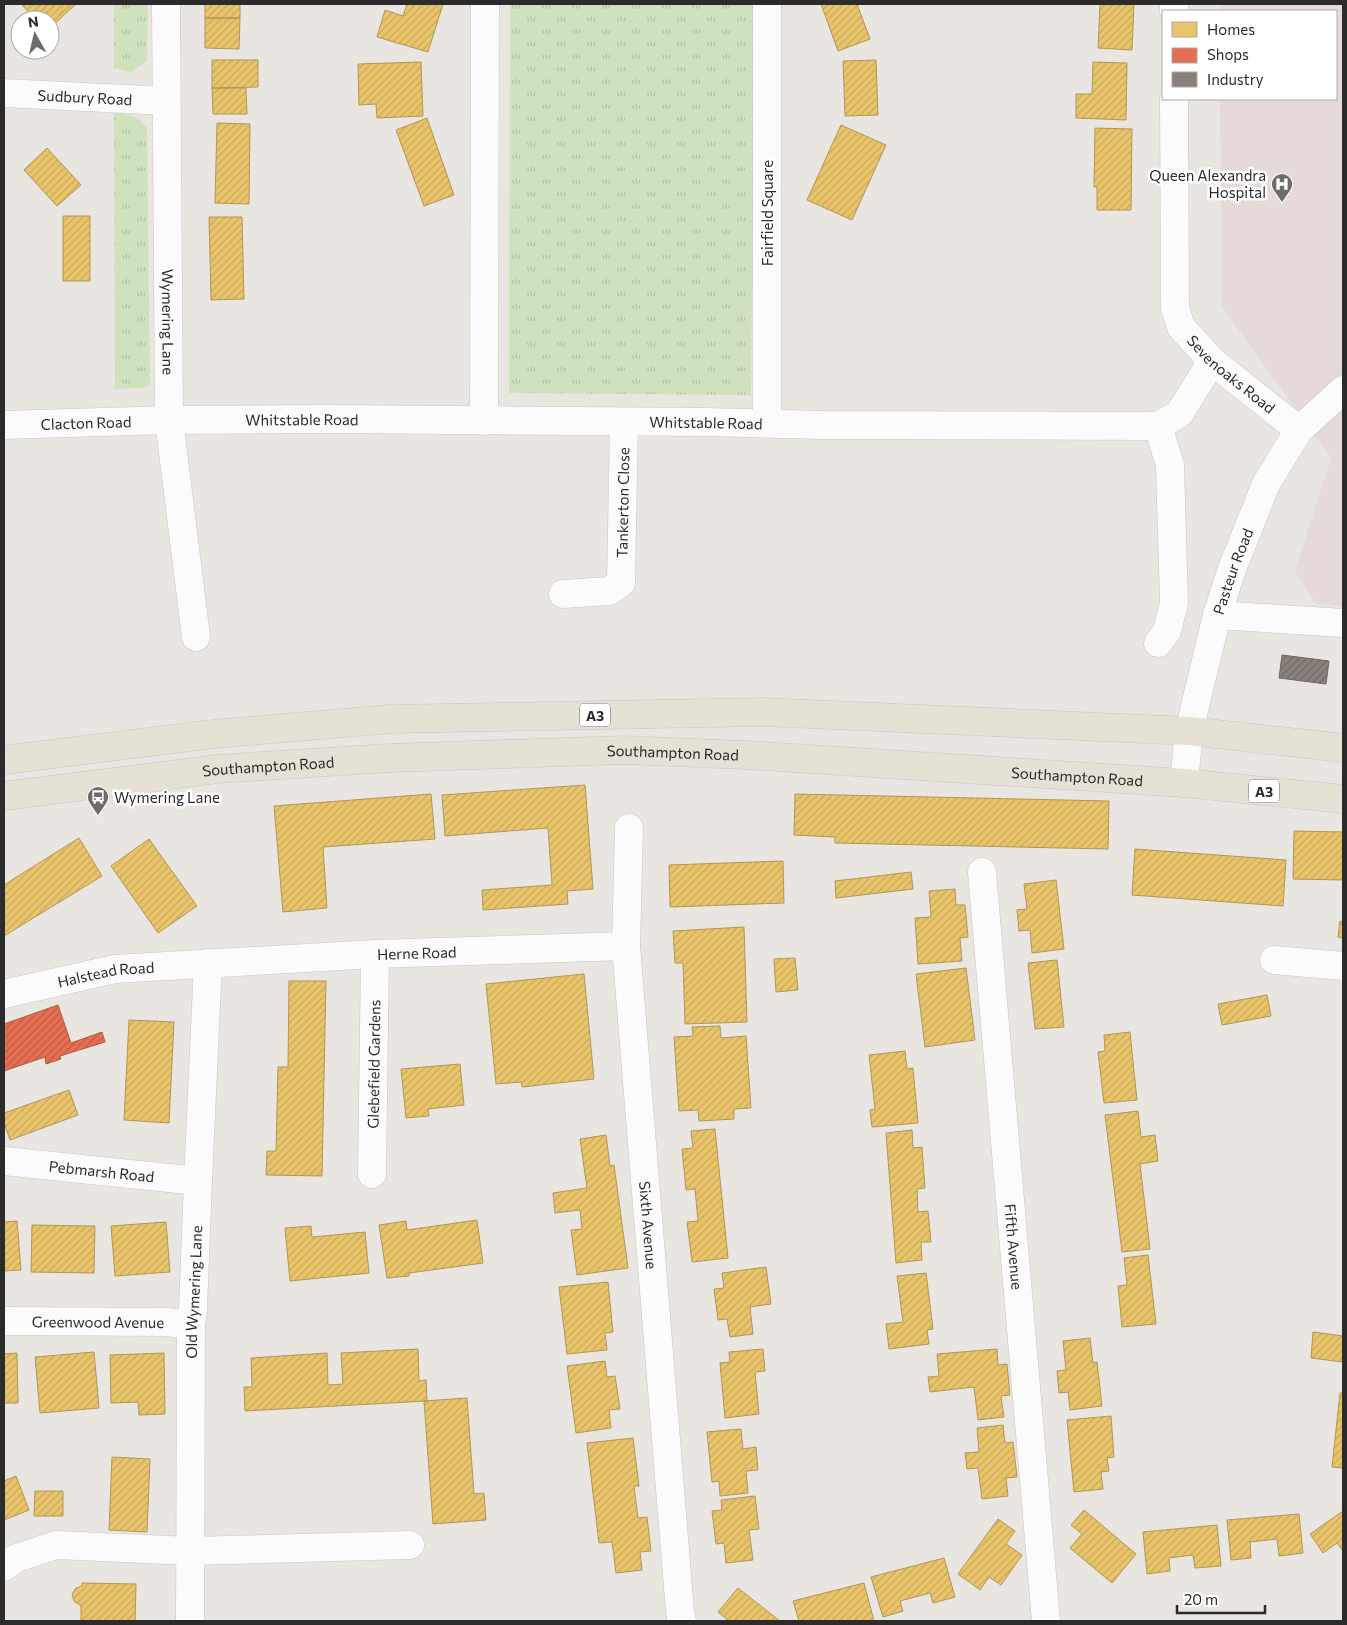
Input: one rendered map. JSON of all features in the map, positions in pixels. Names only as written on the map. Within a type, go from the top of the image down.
[{"type":"main road","name":"A3","points":[[4,760],[214,734],[410,719],[764,712],[1189,731],[1343,748]]},
{"type":"main road","name":"Southampton Road","points":[[4,796],[217,770],[390,758],[623,750],[746,755],[1184,782],[1343,799]]},
{"type":"street","name":"Wymering Lane","points":[[166,4],[169,420],[196,637]]},
{"type":"street","points":[[484,421],[485,4]]},
{"type":"street","name":"Fairfield Square","points":[[767,4],[767,423]]},
{"type":"street","name":"Sudbury Road","points":[[4,93],[166,101]]},
{"type":"street","name":"Sevenoaks Road","points":[[1174,100],[1175,308],[1181,327],[1212,361],[1299,430]]},
{"type":"street","points":[[1158,643],[1166,631],[1174,603],[1170,465],[1158,426],[1179,414],[1212,361]]},
{"type":"street","name":"Pasteur Road","points":[[1184,782],[1189,731],[1217,615],[1232,569],[1266,484],[1299,430],[1343,390]]},
{"type":"street","name":"Whitstable Road","points":[[169,420],[327,419],[823,425],[1158,426]]},
{"type":"street","name":"Clacton Road","points":[[4,425],[169,420]]},
{"type":"street","name":"Tankerton Close","points":[[563,594],[609,591],[621,583],[624,422]]},
{"type":"street","points":[[1217,615],[1343,623]]},
{"type":"street","name":"Sixth Avenue","points":[[629,828],[626,946],[682,1621]]},
{"type":"street","name":"Fifth Avenue","points":[[982,872],[1046,1621]]},
{"type":"street","name":"Herne Road","points":[[208,963],[375,954],[626,946]]},
{"type":"street","name":"Glebefield Gardens","points":[[372,1174],[375,954]]},
{"type":"street","points":[[1274,960],[1343,966]]},
{"type":"street","name":"Halstead Road","points":[[4,994],[115,968],[208,963]]},
{"type":"street","name":"Old Wymering Lane","points":[[190,1621],[191,1325],[208,963]]},
{"type":"street","name":"Pebmarsh Road","points":[[4,1161],[198,1180]]},
{"type":"street","name":"Greenwood Avenue","points":[[4,1321],[166,1322],[191,1325]]},
{"type":"street","points":[[4,1567],[14,1559],[56,1545],[190,1551],[410,1545]]},
{"type":"shaded area","name":"Queen Alexandra Hospital","points":[[1220,4],[1343,4],[1343,606],[1316,604],[1295,571],[1331,458],[1222,307],[1220,100],[1337,100],[1337,10],[1220,10]]},
{"type":"green space","points":[[114,4],[148,4],[147,61],[131,72],[114,68]]},
{"type":"green space","points":[[510,4],[755,4],[751,395],[509,393]]},
{"type":"green space","points":[[114,113],[132,117],[147,128],[150,384],[144,388],[115,389]]},
{"type":"building: Homes","points":[[76,4],[60,19],[60,10],[27,10],[22,5]]},
{"type":"building: Homes","points":[[205,4],[240,4],[240,18],[205,18]]},
{"type":"building: Homes","points":[[407,4],[443,4],[428,52],[377,37],[385,10],[403,16]]},
{"type":"building: Homes","points":[[821,4],[857,4],[870,39],[838,51]]},
{"type":"building: Homes","points":[[1100,4],[1134,4],[1132,50],[1098,48]]},
{"type":"building: Homes","points":[[205,18],[240,18],[239,49],[205,48]]},
{"type":"building: Homes","points":[[212,60],[258,60],[258,87],[212,88]]},
{"type":"building: Homes","points":[[876,60],[878,115],[845,116],[843,61]]},
{"type":"building: Homes","points":[[421,62],[423,116],[377,118],[376,104],[359,105],[358,64]]},
{"type":"building: Homes","points":[[1093,62],[1127,63],[1126,120],[1076,118],[1076,94],[1092,94]]},
{"type":"building: Homes","points":[[212,88],[246,88],[247,114],[213,114]]},
{"type":"building: Homes","points":[[427,118],[454,195],[424,206],[396,130]]},
{"type":"building: Homes","points":[[217,123],[250,124],[249,204],[215,203]]},
{"type":"building: Homes","points":[[841,125],[886,145],[852,220],[807,200]]},
{"type":"building: Homes","points":[[1095,128],[1132,129],[1131,210],[1097,210],[1097,187],[1094,187]]},
{"type":"building: Homes","points":[[47,148],[81,185],[57,206],[24,170]]},
{"type":"building: Homes","points":[[63,216],[90,216],[90,281],[63,281]]},
{"type":"building: Homes","points":[[209,217],[242,217],[244,299],[211,300]]},
{"type":"building: Homes","points":[[585,785],[593,889],[567,891],[568,904],[483,910],[482,890],[552,885],[548,828],[445,836],[442,795]]},
{"type":"building: Homes","points":[[431,794],[435,839],[323,847],[327,908],[283,912],[274,806]]},
{"type":"building: Homes","points":[[795,794],[1109,801],[1108,849],[835,843],[835,837],[794,835]]},
{"type":"building: Homes","points":[[1294,831],[1343,832],[1343,880],[1293,879]]},
{"type":"building: Homes","points":[[79,838],[102,876],[4,936],[4,885]]},
{"type":"building: Homes","points":[[149,839],[197,906],[158,933],[111,866]]},
{"type":"building: Homes","points":[[1135,849],[1286,860],[1283,906],[1132,895]]},
{"type":"building: Homes","points":[[783,861],[784,903],[670,907],[669,865]]},
{"type":"building: Homes","points":[[911,872],[913,889],[836,898],[835,881]]},
{"type":"building: Homes","points":[[1056,880],[1064,949],[1032,953],[1030,930],[1019,931],[1017,910],[1027,909],[1024,884]]},
{"type":"building: Homes","points":[[955,889],[956,905],[965,905],[968,937],[960,938],[962,961],[918,964],[915,918],[931,917],[929,891]]},
{"type":"building: Homes","points":[[1340,921],[1343,922],[1343,938],[1338,937]]},
{"type":"building: Homes","points":[[744,927],[747,1022],[685,1024],[683,963],[675,963],[673,931]]},
{"type":"building: Homes","points":[[795,958],[798,990],[776,992],[774,959]]},
{"type":"building: Homes","points":[[1057,960],[1064,1027],[1035,1029],[1028,963]]},
{"type":"building: Homes","points":[[966,968],[975,1040],[925,1047],[916,974]]},
{"type":"building: Homes","points":[[584,974],[594,1079],[522,1087],[521,1082],[496,1084],[486,984]]},
{"type":"building: Homes","points":[[289,981],[326,981],[322,1176],[266,1175],[267,1151],[276,1151],[278,1067],[288,1067]]},
{"type":"building: Homes","points":[[1267,995],[1271,1016],[1222,1025],[1218,1004]]},
{"type":"building: Homes","points":[[129,1020],[174,1022],[169,1123],[124,1120]]},
{"type":"building: Homes","points":[[720,1026],[721,1038],[746,1036],[751,1108],[734,1109],[734,1119],[699,1121],[698,1110],[679,1111],[674,1037],[693,1036],[692,1027]]},
{"type":"building: Homes","points":[[1130,1032],[1137,1100],[1104,1103],[1098,1052],[1105,1051],[1104,1035]]},
{"type":"building: Homes","points":[[905,1051],[907,1069],[913,1068],[918,1123],[872,1127],[870,1110],[875,1109],[869,1055]]},
{"type":"building: Homes","points":[[460,1064],[464,1105],[428,1109],[429,1116],[406,1118],[401,1069]]},
{"type":"building: Homes","points":[[69,1090],[78,1115],[10,1140],[4,1123],[4,1113]]},
{"type":"building: Homes","points":[[1138,1111],[1141,1137],[1155,1135],[1158,1161],[1140,1164],[1150,1249],[1122,1252],[1105,1115]]},
{"type":"building: Homes","points":[[715,1129],[728,1258],[692,1262],[687,1222],[698,1221],[695,1189],[686,1190],[682,1149],[693,1148],[691,1131]]},
{"type":"building: Homes","points":[[912,1130],[913,1148],[922,1147],[925,1188],[917,1189],[918,1212],[928,1211],[931,1242],[921,1242],[922,1260],[896,1263],[886,1133]]},
{"type":"building: Homes","points":[[606,1135],[610,1166],[614,1165],[628,1268],[577,1275],[571,1230],[582,1229],[580,1210],[555,1213],[553,1193],[587,1188],[580,1139]]},
{"type":"building: Homes","points":[[477,1220],[483,1263],[409,1273],[409,1276],[387,1278],[379,1225],[406,1221],[407,1230]]},
{"type":"building: Homes","points":[[17,1221],[21,1270],[4,1271],[4,1222]]},
{"type":"building: Homes","points":[[166,1222],[170,1272],[115,1276],[111,1226]]},
{"type":"building: Homes","points":[[32,1225],[95,1226],[94,1273],[31,1272]]},
{"type":"building: Homes","points":[[311,1226],[312,1237],[365,1232],[369,1273],[290,1281],[285,1228]]},
{"type":"building: Homes","points":[[1148,1255],[1156,1324],[1122,1327],[1118,1286],[1127,1285],[1124,1258]]},
{"type":"building: Homes","points":[[766,1267],[771,1304],[750,1307],[753,1334],[730,1337],[727,1319],[718,1320],[714,1289],[724,1288],[722,1273]]},
{"type":"building: Homes","points":[[926,1273],[933,1329],[927,1330],[929,1344],[889,1349],[886,1324],[903,1322],[897,1276]]},
{"type":"building: Homes","points":[[608,1282],[613,1332],[605,1333],[607,1350],[567,1354],[559,1287]]},
{"type":"building: Homes","points":[[1313,1332],[1343,1336],[1343,1362],[1311,1358]]},
{"type":"building: Homes","points":[[1090,1338],[1093,1363],[1097,1362],[1102,1406],[1070,1410],[1068,1392],[1059,1393],[1057,1371],[1066,1370],[1063,1341]]},
{"type":"building: Homes","points":[[418,1349],[419,1381],[426,1380],[427,1401],[245,1411],[244,1387],[252,1387],[251,1358],[327,1353],[328,1385],[343,1384],[341,1353]]},
{"type":"building: Homes","points":[[763,1349],[765,1371],[755,1372],[759,1414],[725,1418],[720,1363],[730,1362],[729,1352]]},
{"type":"building: Homes","points":[[997,1349],[998,1365],[1007,1364],[1010,1395],[1001,1396],[1004,1417],[978,1420],[974,1387],[930,1392],[928,1377],[939,1376],[937,1354]]},
{"type":"building: Homes","points":[[94,1352],[99,1408],[40,1413],[35,1357]]},
{"type":"building: Homes","points":[[17,1353],[18,1403],[4,1403],[4,1354]]},
{"type":"building: Homes","points":[[164,1353],[165,1414],[139,1415],[138,1402],[111,1403],[110,1355]]},
{"type":"building: Homes","points":[[605,1361],[607,1377],[615,1376],[620,1409],[609,1410],[611,1428],[576,1433],[567,1366]]},
{"type":"building: Homes","points":[[1340,1393],[1343,1393],[1343,1468],[1332,1467]]},
{"type":"building: Homes","points":[[467,1398],[474,1494],[484,1493],[486,1520],[433,1524],[424,1401]]},
{"type":"building: Homes","points":[[1111,1416],[1114,1457],[1107,1458],[1109,1471],[1101,1472],[1103,1489],[1074,1492],[1067,1420]]},
{"type":"building: Homes","points":[[1003,1425],[1005,1443],[1013,1442],[1017,1477],[1006,1478],[1008,1496],[982,1499],[978,1468],[967,1469],[965,1453],[979,1452],[977,1428]]},
{"type":"building: Homes","points":[[741,1429],[743,1449],[756,1447],[758,1470],[746,1471],[748,1493],[720,1496],[719,1481],[712,1482],[707,1432]]},
{"type":"building: Homes","points":[[633,1438],[639,1486],[634,1486],[638,1518],[647,1517],[651,1551],[640,1552],[642,1570],[616,1573],[612,1542],[599,1543],[587,1443]]},
{"type":"building: Homes","points":[[112,1457],[150,1459],[147,1532],[109,1530]]},
{"type":"building: Homes","points":[[16,1476],[29,1510],[4,1520],[4,1481]]},
{"type":"building: Homes","points":[[35,1491],[63,1491],[63,1516],[34,1516]]},
{"type":"building: Homes","points":[[755,1496],[759,1529],[749,1530],[753,1560],[726,1563],[724,1543],[716,1544],[712,1511],[722,1510],[721,1500]]},
{"type":"building: Homes","points":[[1084,1510],[1136,1554],[1112,1583],[1070,1548],[1082,1534],[1071,1525]]},
{"type":"building: Homes","points":[[1343,1511],[1343,1551],[1337,1543],[1323,1553],[1310,1534]]},
{"type":"building: Homes","points":[[1299,1514],[1303,1553],[1279,1556],[1277,1539],[1250,1542],[1251,1558],[1231,1560],[1227,1520]]},
{"type":"building: Homes","points":[[998,1519],[1015,1531],[1006,1544],[1022,1555],[1001,1585],[989,1577],[980,1590],[958,1574]]},
{"type":"building: Homes","points":[[1217,1525],[1221,1566],[1195,1568],[1193,1555],[1169,1558],[1170,1571],[1147,1574],[1143,1532]]},
{"type":"building: Homes","points":[[944,1558],[955,1597],[933,1603],[930,1593],[900,1601],[903,1611],[883,1617],[871,1577]]},
{"type":"building: Homes","points":[[82,1583],[136,1584],[135,1621],[81,1621],[81,1606],[74,1601],[72,1594],[76,1588],[82,1586]]},
{"type":"building: Homes","points":[[864,1583],[874,1621],[799,1621],[793,1601]]},
{"type":"building: Homes","points":[[738,1588],[780,1621],[729,1621],[718,1612]]},
{"type":"building: Shops","points":[[58,1005],[71,1043],[102,1032],[105,1042],[60,1056],[61,1059],[46,1064],[45,1057],[4,1071],[4,1024]]},
{"type":"building: Industry","points":[[1282,655],[1329,661],[1326,684],[1279,678]]},
{"type":"place","name":"Queen Alexandra Hospital","points":[[1282,203]]},
{"type":"place","name":"Wymering Lane","points":[[98,816]]}]
